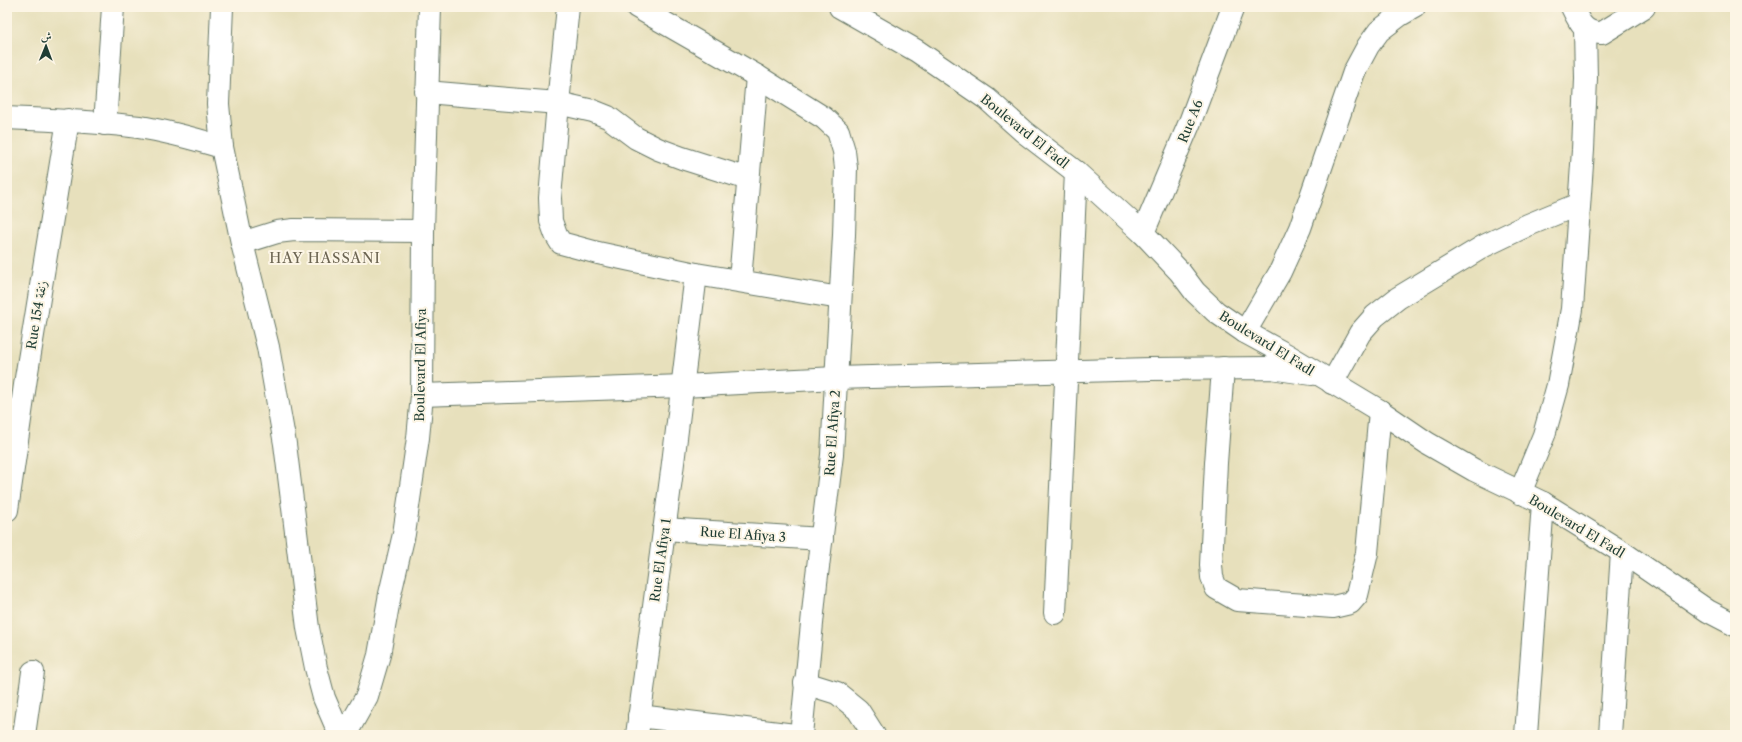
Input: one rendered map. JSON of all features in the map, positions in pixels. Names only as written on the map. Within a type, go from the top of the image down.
[{"type":"street","points":[[105,124],[113,7]]},
{"type":"street","points":[[222,7],[218,104],[222,147],[242,243],[268,347],[285,444],[308,628],[324,698],[340,735]]},
{"type":"street","name":"Boulevard El Afiya","points":[[345,735],[367,696],[380,655],[390,594],[404,534],[418,438],[422,395],[423,231],[426,92],[430,7]]},
{"type":"street","points":[[568,7],[550,198],[551,221],[556,236],[561,243],[598,254],[696,274],[840,298]]},
{"type":"street","points":[[637,7],[757,76],[740,281]]},
{"type":"street","name":"Boulevard El Fadl","points":[[840,7],[917,51],[954,75],[1076,172],[1143,233],[1200,297],[1216,312],[1245,332],[1287,355],[1380,411],[1427,443],[1474,470],[1543,503],[1622,552],[1708,611],[1735,625]]},
{"type":"street","name":"Rue A6","points":[[1143,233],[1190,122],[1233,7]]},
{"type":"street","points":[[1245,332],[1280,272],[1300,228],[1354,72],[1368,46],[1380,31],[1400,15],[1414,7]]},
{"type":"street","points":[[1520,493],[1544,435],[1558,385],[1572,308],[1586,79],[1585,30],[1572,7]]},
{"type":"street","points":[[1585,30],[1594,33],[1602,32],[1644,7]]},
{"type":"street","name":"Rue El Afiya 2","points":[[757,76],[824,118],[838,131],[844,151],[846,168],[832,455],[816,583],[801,735]]},
{"type":"street","points":[[426,92],[558,103],[593,111],[608,117],[636,138],[658,149],[682,158],[748,178]]},
{"type":"street","points":[[7,118],[68,120],[146,128],[179,135],[222,147]]},
{"type":"street","name":"Rue 154 زنقة","points":[[7,510],[16,378],[68,120]]},
{"type":"street","points":[[1055,613],[1065,371],[1076,172]]},
{"type":"street","points":[[422,395],[683,386],[836,378],[1223,368],[1271,368],[1326,379],[1374,316],[1398,298],[1484,246],[1528,225],[1579,204]]},
{"type":"street","points":[[242,243],[277,232],[294,230],[423,231]]},
{"type":"street","name":"Rue El Afiya 1","points":[[638,725],[683,386],[696,274]]},
{"type":"street","points":[[1223,368],[1216,463],[1211,565],[1212,576],[1216,588],[1237,600],[1333,607],[1350,603],[1357,595],[1367,552],[1380,411]]},
{"type":"street","points":[[1526,735],[1543,503]]},
{"type":"street","name":"Rue El Afiya 3","points":[[664,529],[822,539]]},
{"type":"street","points":[[1610,735],[1622,552]]},
{"type":"street","points":[[24,735],[33,672]]},
{"type":"street","points":[[805,683],[837,693],[858,710],[874,735]]},
{"type":"street","points":[[638,725],[795,735]]},
{"type":"district","name":"HAY HASSANI","points":[[325,258]]}]
